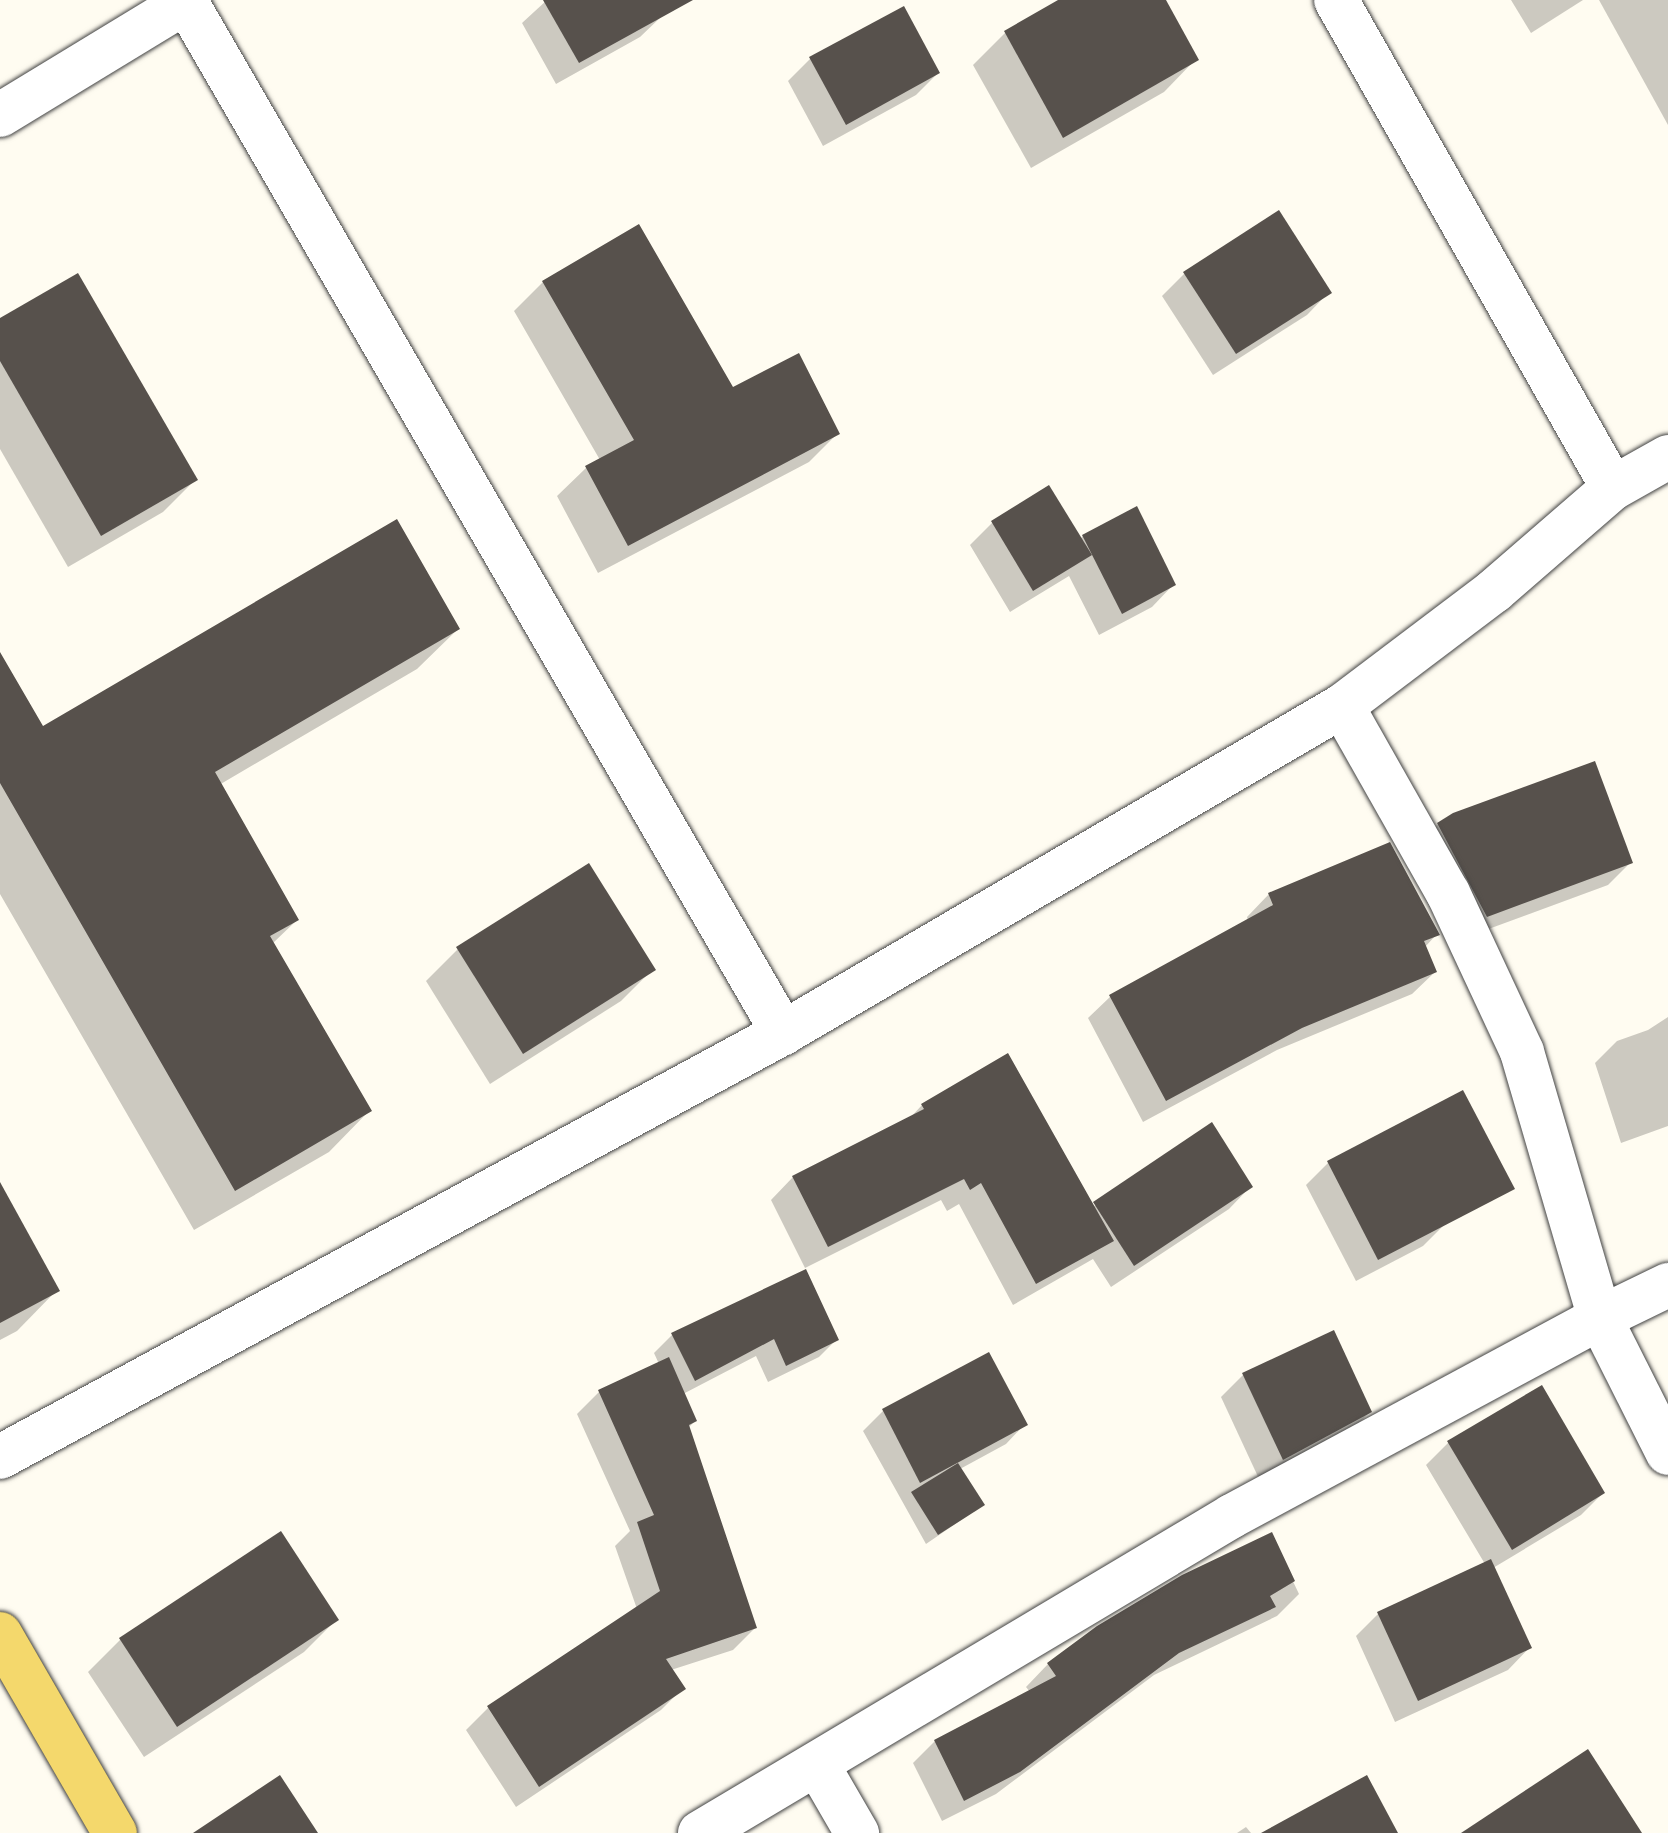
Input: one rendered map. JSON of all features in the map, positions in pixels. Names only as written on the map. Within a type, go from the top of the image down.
[{"type":"main road","points":[[0,1634],[115,1833]]},
{"type":"street","points":[[1336,0],[1613,488]]},
{"type":"street","points":[[0,115],[186,1],[783,1033]]},
{"type":"street","points":[[0,1457],[783,1033],[1342,706],[1494,591],[1613,488],[1668,457]]},
{"type":"street","points":[[1342,706],[1448,893],[1522,1052],[1600,1318],[1668,1453]]},
{"type":"street","points":[[700,1833],[1232,1516],[1600,1318],[1668,1285]]},
{"type":"street","points":[[817,1764],[857,1833]]},
{"type":"building","points":[[543,0],[693,0],[579,63]]},
{"type":"building","points":[[1058,0],[1166,0],[1199,60],[1063,138],[1004,31]]},
{"type":"building","points":[[904,6],[940,73],[846,125],[809,57]]},
{"type":"building","points":[[1279,210],[1332,293],[1236,354],[1183,272]]},
{"type":"building","points":[[639,224],[733,387],[799,353],[840,434],[628,546],[585,466],[634,440],[542,281]]},
{"type":"building","points":[[78,273],[198,480],[101,536],[0,361],[0,318]]},
{"type":"building","points":[[1049,485],[1092,555],[1033,591],[991,521]]},
{"type":"building","points":[[1137,506],[1176,585],[1122,614],[1082,535]]},
{"type":"building","points":[[397,519],[460,629],[215,772],[299,920],[270,936],[372,1111],[235,1191],[0,783],[0,652],[43,726]]},
{"type":"building","points":[[1595,761],[1633,863],[1487,917],[1437,823],[1453,813]]},
{"type":"building","points":[[1390,842],[1440,935],[1424,941],[1437,972],[1302,1028],[1166,1101],[1109,995],[1273,905],[1268,893]]},
{"type":"building","points":[[589,863],[656,970],[523,1054],[456,947]]},
{"type":"building","points":[[1008,1053],[1114,1241],[1036,1284],[981,1183],[970,1190],[964,1179],[828,1247],[792,1176],[924,1109],[921,1104]]},
{"type":"building","points":[[1463,1090],[1515,1189],[1378,1260],[1327,1161]]},
{"type":"building","points":[[1212,1122],[1253,1187],[1134,1266],[1093,1202]]},
{"type":"building","points":[[0,1182],[60,1291],[0,1323]]},
{"type":"building","points":[[806,1269],[839,1340],[786,1366],[774,1339],[695,1381],[671,1333]]},
{"type":"building","points":[[1334,1330],[1372,1412],[1283,1460],[1242,1373]]},
{"type":"building","points":[[989,1352],[1028,1425],[920,1483],[882,1409]]},
{"type":"building","points":[[669,1357],[697,1421],[689,1425],[757,1628],[666,1659],[686,1689],[539,1787],[487,1706],[660,1591],[637,1522],[654,1515],[598,1390]]},
{"type":"building","points":[[1542,1385],[1605,1493],[1512,1550],[1447,1441]]},
{"type":"building","points":[[958,1463],[985,1505],[938,1535],[911,1492]]},
{"type":"building","points":[[281,1531],[339,1620],[177,1727],[119,1638]]},
{"type":"building","points":[[1272,1532],[1295,1581],[1270,1596],[1276,1607],[1179,1653],[1020,1772],[964,1801],[934,1740],[1056,1676],[1047,1663],[1097,1626],[1182,1575]]},
{"type":"building","points":[[1491,1559],[1532,1648],[1418,1701],[1377,1612]]},
{"type":"building","points":[[1588,1749],[1642,1833],[1461,1833]]},
{"type":"building","points":[[280,1775],[318,1833],[193,1833]]},
{"type":"building","points":[[1367,1775],[1398,1833],[1261,1833]]}]
